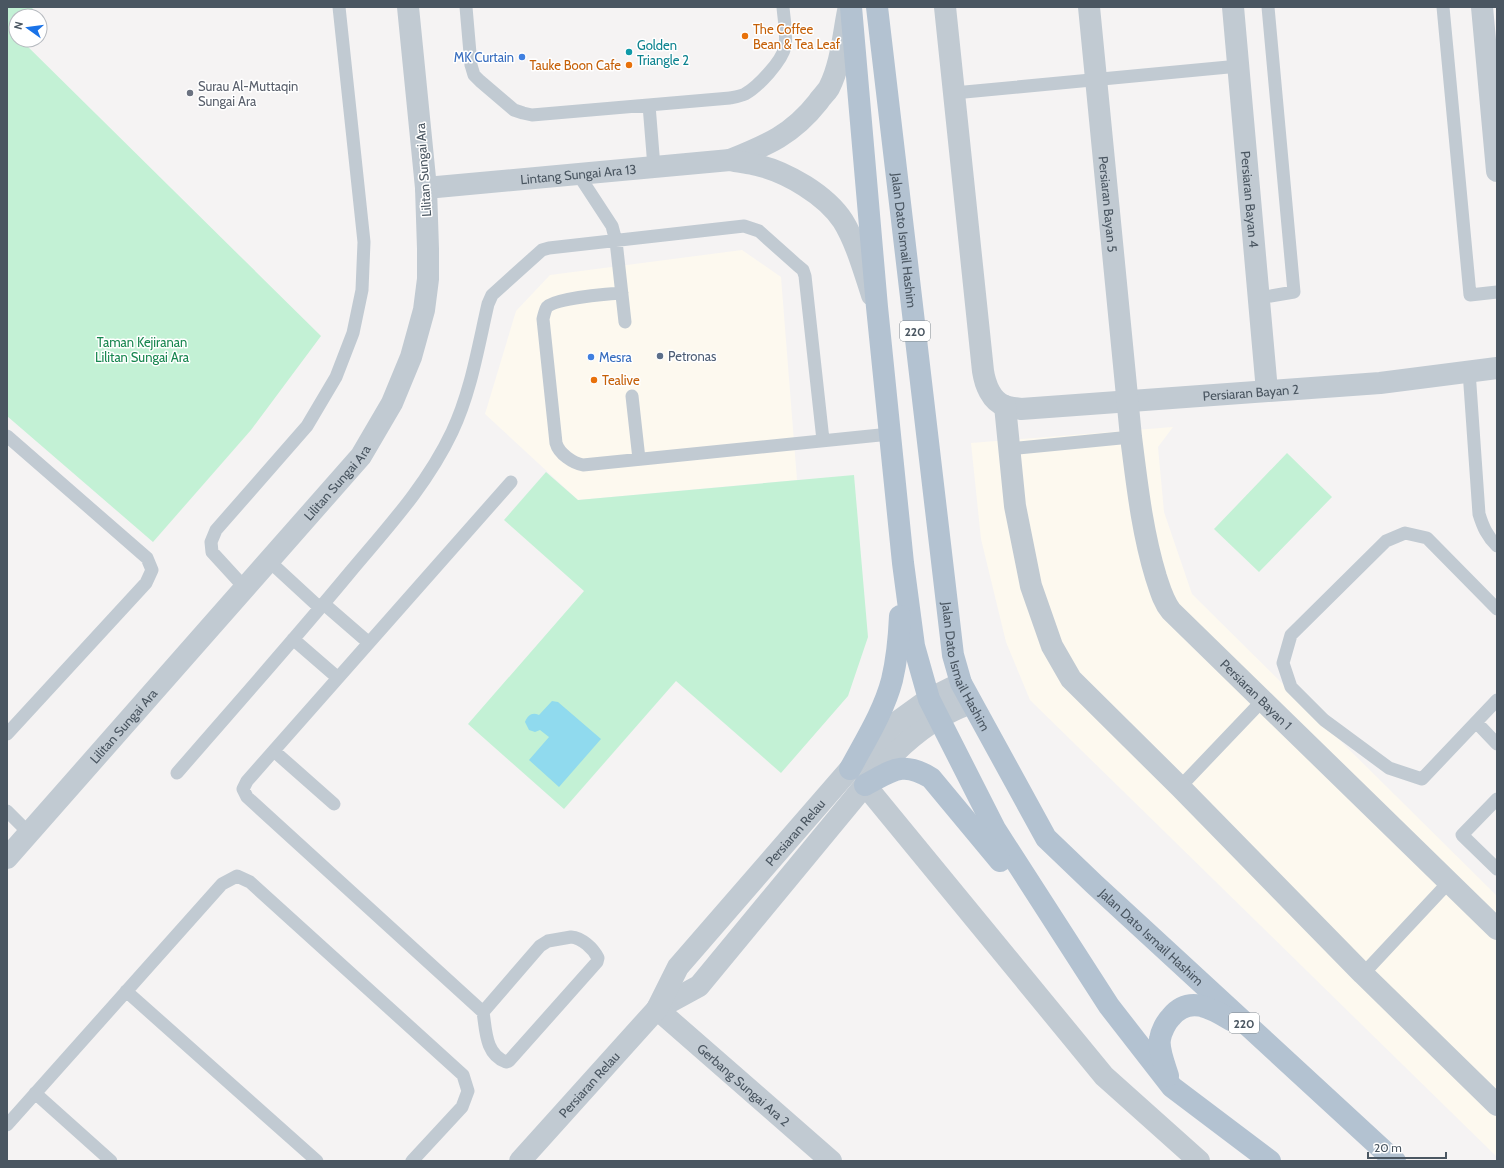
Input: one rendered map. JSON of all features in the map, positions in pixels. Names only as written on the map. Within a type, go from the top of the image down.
[{"type":"main road","points":[[850,7],[877,307],[903,563],[914,646],[929,699],[994,830],[1074,950],[1109,1006],[1172,1086],[1270,1161]]},
{"type":"main road","name":"Jalan Dato Ismail Hashim","points":[[877,7],[953,656],[961,683],[1046,838],[1395,1161]]},
{"type":"main road","points":[[850,769],[880,711],[891,682],[898,648],[903,563]]},
{"type":"main road","points":[[865,785],[899,768],[921,772],[931,778],[1074,950]]},
{"type":"main road","points":[[1172,1086],[1163,1059],[1160,1040],[1168,1021],[1178,1009],[1195,1004],[1214,1010],[1267,1044]]},
{"type":"street","name":"Lilitan Sungai Ara","points":[[7,858],[361,456],[392,403],[411,357],[424,310],[428,278],[426,188],[408,7]]},
{"type":"street","name":"Lintang Sungai Ara 13","points":[[730,160],[782,136],[796,126],[812,110],[829,88],[839,60],[850,7]]},
{"type":"street","points":[[945,7],[985,384],[1000,404],[1005,406],[1015,506],[1031,586],[1052,646],[1071,679],[1180,787],[1363,974],[1497,1105]]},
{"type":"street","name":"Persiaran Bayan 5","points":[[1089,7],[1127,401]]},
{"type":"street","name":"Persiaran Bayan 4","points":[[1233,7],[1267,391]]},
{"type":"street","points":[[1482,7],[1497,171]]},
{"type":"street","name":"Lintang Sungai Ara 13","points":[[426,188],[730,160],[758,165],[783,174],[809,189],[828,203],[843,221],[856,249],[877,307]]},
{"type":"street","name":"Persiaran Bayan 2","points":[[1005,406],[1021,410],[1380,383],[1497,368]]},
{"type":"street","name":"Persiaran Bayan 1","points":[[1127,401],[1139,503],[1150,556],[1165,603],[1171,611],[1497,929]]},
{"type":"street","name":"Persiaran Relau","points":[[520,1161],[657,1009],[678,967],[850,769],[893,725],[929,699],[961,683]]},
{"type":"street","name":"Persiaran Relau","points":[[657,1009],[699,986],[865,785],[892,756],[921,730],[938,718],[971,702]]},
{"type":"street","points":[[865,785],[1104,1076],[1199,1161]]},
{"type":"street","name":"Gerbang Sungai Ara 2","points":[[657,1009],[831,1161]]},
{"type":"lane","points":[[245,588],[212,552],[211,542],[216,530],[307,426],[336,377],[353,333],[362,290],[364,242],[338,7]]},
{"type":"lane","points":[[466,7],[471,65],[474,75],[514,110],[523,114],[532,115],[730,98],[745,95],[757,85],[778,60],[785,48],[786,35],[783,7]]},
{"type":"lane","points":[[1259,298],[1294,292],[1268,7]]},
{"type":"lane","points":[[1443,7],[1470,295],[1497,292]]},
{"type":"lane","points":[[954,93],[1096,81],[1239,66]]},
{"type":"lane","points":[[649,105],[654,167]]},
{"type":"lane","points":[[578,174],[609,219],[612,226],[616,241],[625,322]]},
{"type":"lane","points":[[177,773],[322,606],[412,498],[437,460],[452,433],[464,404],[488,304],[492,295],[542,250],[744,226],[760,231],[803,270],[805,276],[823,440]]},
{"type":"lane","points":[[622,293],[559,301],[547,307],[543,319],[556,443],[560,451],[574,462],[583,465],[890,434]]},
{"type":"lane","points":[[1469,371],[1479,514],[1482,526],[1488,537],[1497,546]]},
{"type":"lane","points":[[632,396],[640,459]]},
{"type":"lane","points":[[7,436],[147,558],[152,570],[146,583],[7,734]]},
{"type":"lane","points":[[1009,449],[1131,437]]},
{"type":"lane","points":[[483,1012],[544,943],[571,937],[577,938],[598,958],[597,962],[509,1061],[502,1061],[489,1048],[483,1012],[247,797],[243,789],[247,782],[510,482]]},
{"type":"lane","points":[[1497,609],[1427,538],[1406,533],[1386,541],[1291,635],[1283,663],[1292,687],[1324,720],[1389,768],[1422,779],[1497,700]]},
{"type":"lane","points":[[269,561],[369,643]]},
{"type":"lane","points":[[293,639],[338,678]]},
{"type":"lane","points":[[1180,787],[1263,700]]},
{"type":"lane","points":[[1476,722],[1497,744]]},
{"type":"lane","points":[[274,751],[334,804]]},
{"type":"lane","points":[[1497,799],[1462,835],[1497,869]]},
{"type":"lane","points":[[7,812],[30,832]]},
{"type":"lane","points":[[7,1125],[222,884],[237,876],[250,882],[463,1075],[468,1090],[462,1107],[412,1161]]},
{"type":"lane","points":[[1363,974],[1449,882]]},
{"type":"lane","points":[[126,991],[317,1161]]},
{"type":"lane","points":[[35,1093],[111,1161]]},
{"type":"shaded area","points":[[742,250],[781,277],[797,480],[578,500],[485,414],[516,311],[550,275]]},
{"type":"shaded area","points":[[1173,427],[1158,447],[1164,512],[1192,594],[1497,896],[1497,1157],[1030,700],[1006,642],[981,539],[971,443]]},
{"type":"green space","name":"Taman Kejiranan Lilitan Sungai Ara","points":[[7,7],[34,7],[8,8],[8,48],[29,48],[321,336],[251,430],[153,542],[7,416]]},
{"type":"green space","points":[[1287,453],[1332,497],[1259,572],[1214,529]]},
{"type":"green space","points":[[546,472],[578,500],[854,475],[868,637],[848,696],[781,773],[676,681],[564,809],[468,724],[584,591],[504,520]]},
{"type":"water","points":[[552,701],[558,702],[601,739],[559,787],[529,760],[549,737],[540,730],[535,732],[529,730],[525,722],[530,715],[539,715]]},
{"type":"place","name":"The Coffee Bean & Tea Leaf","points":[[745,36]]},
{"type":"place","name":"Golden Triangle 2","points":[[629,52]]},
{"type":"place","name":"MK Curtain","points":[[522,57]]},
{"type":"place","name":"Tauke Boon Cafe","points":[[629,65]]},
{"type":"place","name":"Surau Al-Muttaqin Sungai Ara","points":[[190,93]]},
{"type":"place","name":"Petronas","points":[[660,356]]},
{"type":"place","name":"Mesra","points":[[591,357]]},
{"type":"place","name":"Tealive","points":[[594,380]]}]
